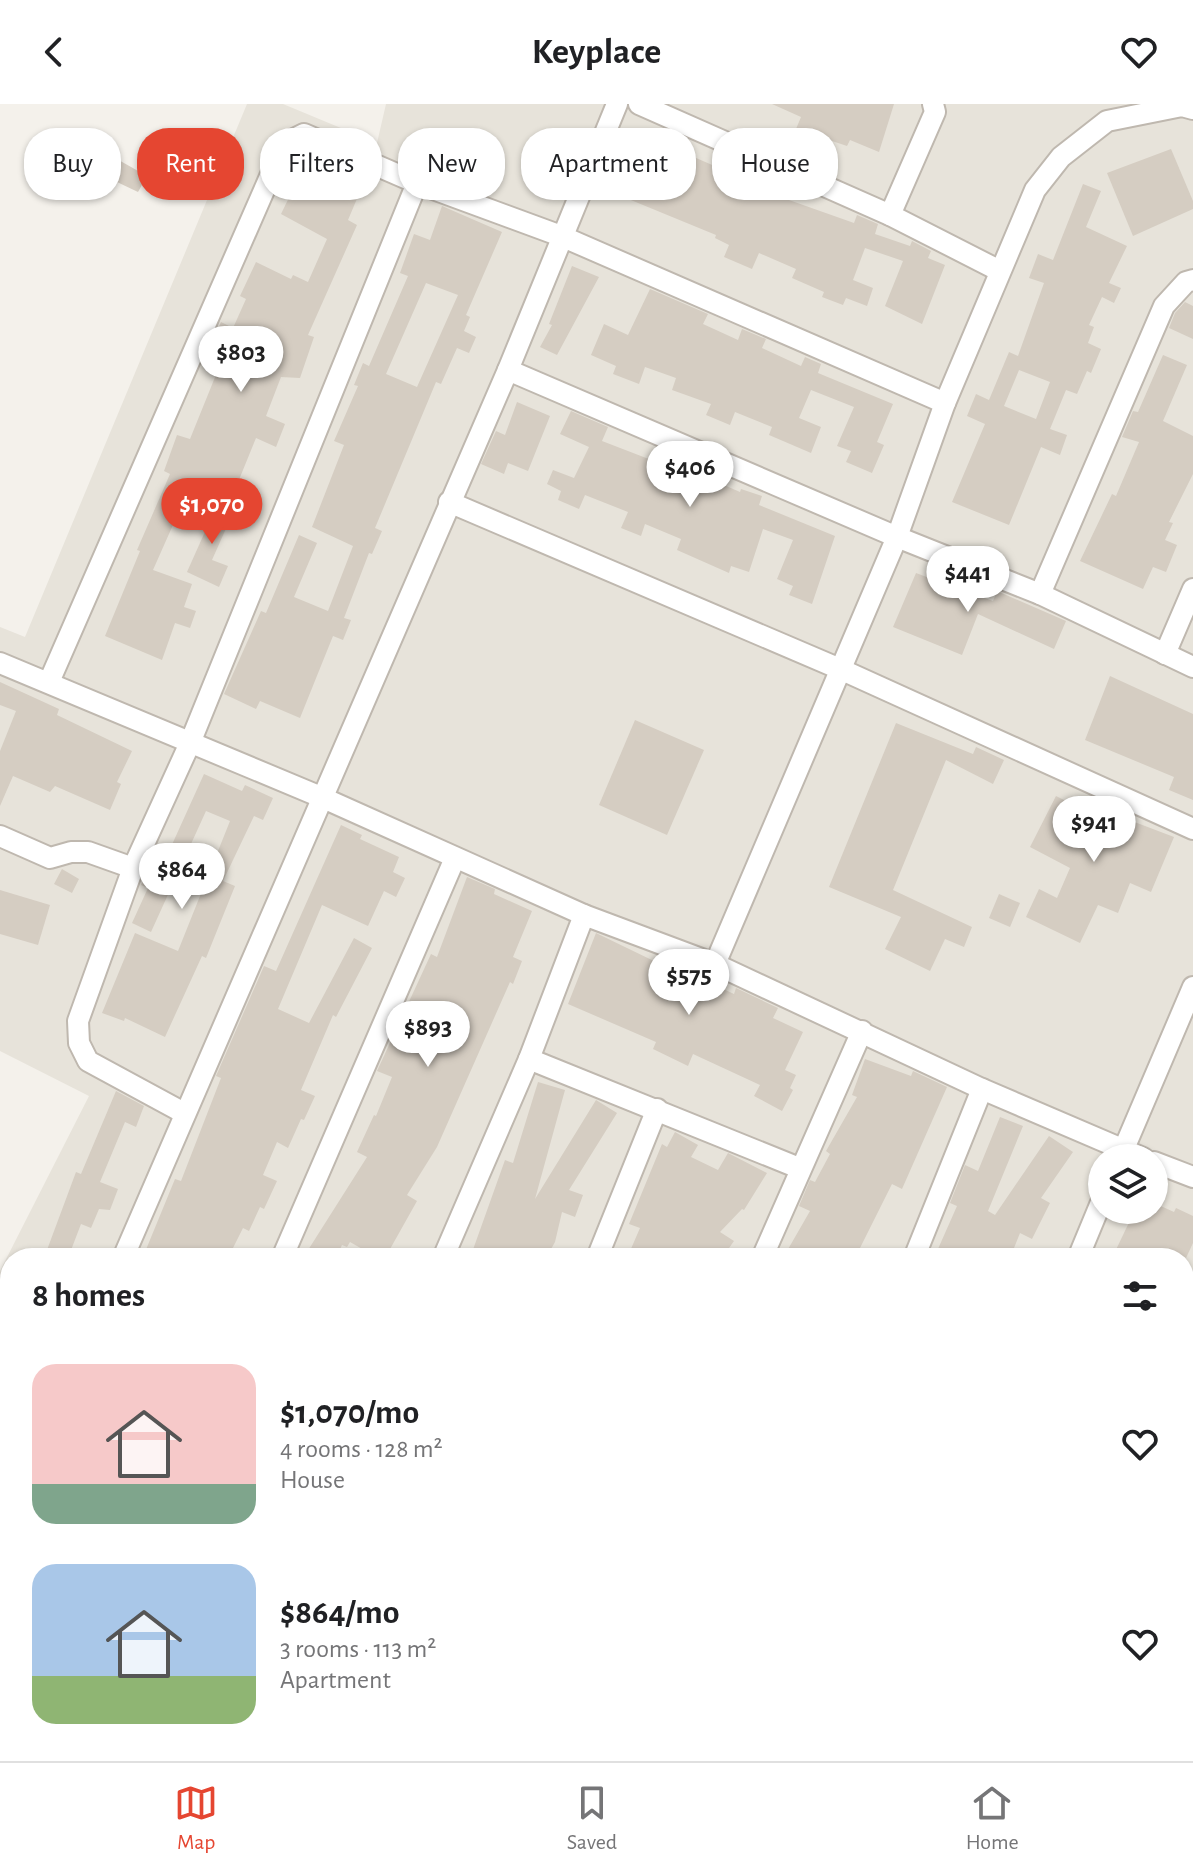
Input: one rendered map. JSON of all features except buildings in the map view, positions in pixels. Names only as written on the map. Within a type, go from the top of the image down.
[{"type":"street","points":[[127,1248],[508,370],[617,104]]},
{"type":"street","points":[[639,104],[890,215],[1000,271]]},
{"type":"street","points":[[890,215],[935,112],[933,104]]},
{"type":"street","points":[[715,964],[897,537],[945,403],[1035,190],[1061,157],[1107,121],[1182,106],[1193,109]]},
{"type":"street","points":[[49,682],[283,149],[304,134],[398,175]]},
{"type":"street","points":[[184,1113],[88,1061],[79,1043],[78,1021],[133,868],[190,743],[410,200]]},
{"type":"street","points":[[463,200],[561,236],[945,403]]},
{"type":"street","points":[[1040,594],[1164,306],[1186,282],[1193,280]]},
{"type":"street","points":[[508,370],[897,537],[1040,594],[1193,667]]},
{"type":"street","points":[[449,502],[840,669],[1193,829]]},
{"type":"street","points":[[1165,654],[1193,589]]},
{"type":"street","points":[[0,663],[321,797],[584,915],[715,964],[1100,1144]]},
{"type":"street","points":[[0,836],[50,858],[71,852],[88,852],[133,868]]},
{"type":"street","points":[[286,1248],[455,858]]},
{"type":"street","points":[[447,1248],[529,1059],[584,915]]},
{"type":"street","points":[[1125,1144],[1193,987]]},
{"type":"street","points":[[766,1248],[862,1031]]},
{"type":"street","points":[[529,1059],[799,1168]]},
{"type":"street","points":[[918,1248],[982,1089]]},
{"type":"street","points":[[601,1248],[657,1109]]},
{"type":"street","points":[[1168,1167],[1193,1177]]},
{"type":"street","points":[[1082,1248],[1092,1224]]},
{"type":"shaded area","points":[[247,104],[283,104],[341,128],[260,128],[260,200],[382,200],[380,128],[386,104],[1193,104],[1193,1248],[12,1248],[89,1096],[0,1051],[0,627],[25,637],[207,200],[244,200],[244,128],[237,128]]}]
